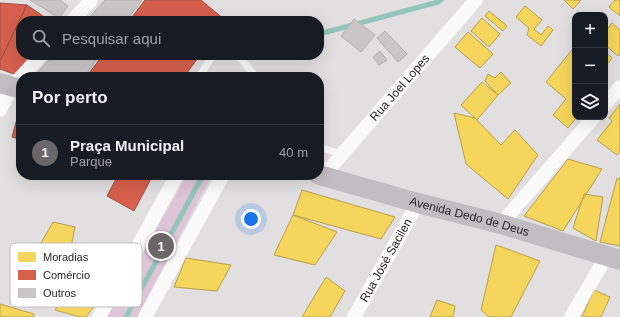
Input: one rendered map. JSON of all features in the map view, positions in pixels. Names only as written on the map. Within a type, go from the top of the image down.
[{"type":"main road","name":"Avenida Dedo de Deus","points":[[324,176],[418,203],[501,224],[613,258]]},
{"type":"street","points":[[76,16],[90,0]]},
{"type":"street","name":"Rua Joel Lopes","points":[[324,172],[476,0]]},
{"type":"street","points":[[25,72],[36,60]]},
{"type":"street","points":[[0,110],[15,82]]},
{"type":"street","points":[[608,101],[620,87]]},
{"type":"street","points":[[501,224],[591,120]]},
{"type":"street","points":[[140,243],[175,180]]},
{"type":"street","points":[[145,317],[220,180]]},
{"type":"street","name":"Rua José Sacilen","points":[[354,317],[418,203]]},
{"type":"street","points":[[571,317],[613,258]]},
{"type":"street","points":[[99,317],[105,307]]},
{"type":"lane","points":[[202,72],[210,60]]},
{"type":"lane","points":[[242,60],[252,72]]},
{"type":"lane","points":[[324,149],[341,154]]},
{"type":"shaded area","points":[[184,180],[209,180],[137,317],[107,317],[113,307],[142,307],[142,255]]},
{"type":"building: Moradias","points":[[564,0],[581,0],[573,9]]},
{"type":"building: Moradias","points":[[615,0],[620,0],[620,16],[609,7]]},
{"type":"building: Moradias","points":[[525,6],[542,20],[534,29],[541,35],[548,26],[553,30],[541,46],[527,35],[529,28],[516,17]]},
{"type":"building: Moradias","points":[[489,11],[507,26],[503,31],[485,16]]},
{"type":"building: Moradias","points":[[482,18],[500,34],[489,47],[471,31]]},
{"type":"building: Moradias","points":[[612,23],[620,30],[620,53],[618,56],[608,48],[608,28]]},
{"type":"building: Moradias","points":[[468,32],[493,54],[480,68],[455,47]]},
{"type":"building: Moradias","points":[[572,50],[572,120],[575,120],[568,128],[553,115],[566,99],[546,82]]},
{"type":"building: Moradias","points":[[608,55],[612,58],[608,63]]},
{"type":"building: Moradias","points":[[501,72],[511,83],[498,95],[485,81],[488,74],[495,78]]},
{"type":"building: Moradias","points":[[482,82],[498,95],[477,120],[461,105]]},
{"type":"building: Moradias","points":[[620,104],[620,151],[617,155],[597,140],[612,121],[609,118]]},
{"type":"building: Moradias","points":[[454,113],[475,118],[501,145],[515,130],[538,155],[508,199],[466,164]]},
{"type":"building: Moradias","points":[[568,159],[602,169],[563,231],[524,216]]},
{"type":"building: Moradias","points":[[617,178],[620,179],[620,246],[600,242]]},
{"type":"building: Moradias","points":[[302,190],[395,217],[381,239],[293,215]]},
{"type":"building: Moradias","points":[[584,194],[603,197],[596,241],[573,228]]},
{"type":"building: Moradias","points":[[293,215],[337,232],[315,265],[274,255]]},
{"type":"building: Moradias","points":[[53,222],[75,227],[72,243],[41,243]]},
{"type":"building: Moradias","points":[[496,245],[540,261],[511,317],[489,317],[481,310]]},
{"type":"building: Moradias","points":[[186,258],[231,265],[217,291],[174,287]]},
{"type":"building: Moradias","points":[[326,277],[345,291],[330,317],[302,317]]},
{"type":"building: Moradias","points":[[594,290],[610,297],[601,317],[582,317]]},
{"type":"building: Moradias","points":[[437,300],[455,306],[453,317],[430,317]]},
{"type":"building: Moradias","points":[[0,304],[34,314],[33,317],[0,317]]},
{"type":"building: Moradias","points":[[57,307],[94,307],[86,317],[80,317],[55,310]]},
{"type":"building: Comércio","points":[[145,0],[201,0],[220,16],[133,16]]},
{"type":"building: Comércio","points":[[0,3],[27,5],[22,16],[16,16],[16,28],[0,61]]},
{"type":"building: Comércio","points":[[27,5],[43,16],[22,16]]},
{"type":"building: Comércio","points":[[16,28],[16,60],[32,60],[20,72],[16,72],[16,75],[0,69],[0,61]]},
{"type":"building: Comércio","points":[[99,60],[196,60],[188,72],[90,72]]},
{"type":"building: Comércio","points":[[16,122],[16,138],[12,137]]},
{"type":"building: Comércio","points":[[115,180],[150,180],[134,211],[107,196]]},
{"type":"building: Outros","points":[[30,0],[60,0],[68,6],[60,16],[56,16]]},
{"type":"building: Outros","points":[[105,0],[142,0],[130,16],[91,16]]},
{"type":"building: Outros","points":[[354,19],[375,35],[361,52],[341,36]]},
{"type":"building: Outros","points":[[385,31],[407,54],[398,62],[377,38]]},
{"type":"building: Outros","points":[[380,51],[387,60],[379,65],[373,57]]},
{"type":"building: Outros","points":[[49,60],[96,60],[88,72],[38,72]]},
{"type":"waterway","points":[[324,33],[441,0]]},
{"type":"waterway","points":[[142,287],[200,180]]},
{"type":"waterway","points":[[126,317],[131,307]]},
{"type":"place","name":"Praça Municipal","points":[[161,246]]}]
